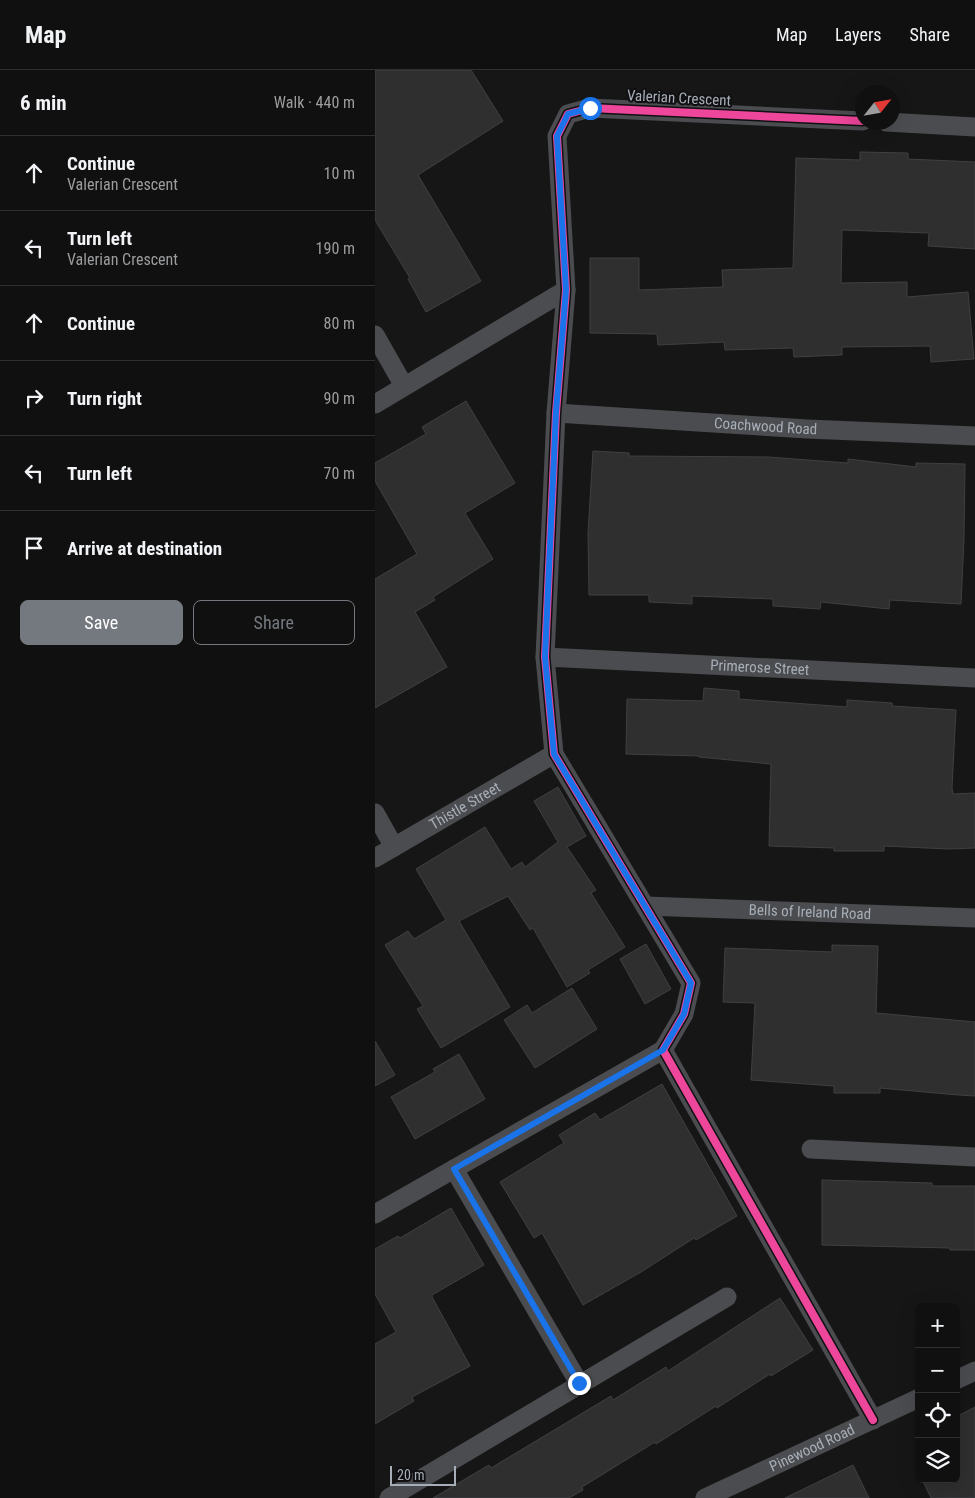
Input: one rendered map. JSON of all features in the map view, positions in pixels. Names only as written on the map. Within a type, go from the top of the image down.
[{"type":"street","name":"Valerian Crescent","points":[[554,754],[545,657],[556,412],[566,290],[557,136],[568,114],[590,108],[855,121]]},
{"type":"street","points":[[900,123],[975,127]]},
{"type":"street","points":[[375,404],[566,290]]},
{"type":"street","points":[[375,336],[404,386]]},
{"type":"street","name":"Coachwood Road","points":[[556,412],[807,429],[975,436]]},
{"type":"street","name":"Primerose Street","points":[[545,657],[975,678]]},
{"type":"street","points":[[375,1214],[663,1050],[684,1014],[691,983],[554,754]]},
{"type":"street","name":"Thistle Street","points":[[375,858],[554,754]]},
{"type":"street","points":[[375,813],[395,847]]},
{"type":"street","name":"Bells of Ireland Road","points":[[645,906],[975,918]]},
{"type":"street","points":[[663,1050],[873,1420]]},
{"type":"street","points":[[811,1149],[975,1156]]},
{"type":"street","points":[[454,1169],[579,1383]]},
{"type":"street","points":[[389,1498],[727,1296]]},
{"type":"street","points":[[960,1378],[975,1371]]},
{"type":"street","name":"Pinewood Road","points":[[705,1498],[915,1400]]},
{"type":"building","points":[[375,70],[471,70],[503,121],[418,175],[481,281],[426,312],[408,279],[410,278],[375,220]]},
{"type":"building","points":[[860,152],[908,153],[908,159],[975,162],[975,249],[928,246],[929,233],[842,230],[841,283],[907,282],[907,297],[968,292],[974,359],[931,362],[930,346],[842,347],[842,355],[794,357],[793,348],[725,350],[724,342],[658,345],[657,334],[590,333],[590,258],[639,258],[639,290],[723,287],[722,270],[793,268],[796,158],[860,160]]},
{"type":"building","points":[[466,401],[515,483],[465,513],[493,559],[433,597],[435,600],[415,612],[447,667],[375,708],[375,579],[417,554],[375,481],[375,463],[426,434],[422,427]]},
{"type":"building","points":[[593,451],[629,453],[629,456],[768,457],[848,463],[848,459],[916,467],[916,463],[965,464],[961,604],[890,600],[889,609],[821,602],[820,609],[773,606],[773,599],[692,596],[692,604],[649,602],[649,595],[589,595],[588,533]]},
{"type":"building","points":[[704,688],[739,691],[739,699],[847,707],[847,700],[892,703],[892,706],[956,710],[952,788],[953,794],[975,793],[975,848],[948,849],[884,846],[884,851],[834,851],[834,848],[769,846],[771,764],[699,756],[626,754],[627,699],[703,701]]},
{"type":"building","points":[[558,787],[586,836],[567,847],[596,890],[591,893],[625,947],[588,970],[590,973],[567,987],[533,928],[530,930],[508,896],[459,921],[510,1007],[441,1048],[417,1009],[423,1006],[385,945],[408,931],[414,939],[446,920],[416,869],[485,827],[511,869],[522,862],[525,867],[558,842],[534,801]]},
{"type":"building","points":[[646,944],[671,989],[645,1004],[620,959]]},
{"type":"building","points":[[832,945],[878,946],[876,1013],[975,1022],[975,1096],[880,1088],[880,1093],[834,1093],[834,1086],[751,1080],[755,1003],[723,1002],[725,948],[832,952]]},
{"type":"building","points":[[572,988],[597,1029],[535,1068],[504,1020],[527,1005],[532,1013]]},
{"type":"building","points":[[375,1041],[395,1075],[375,1086]]},
{"type":"building","points":[[459,1054],[485,1099],[415,1139],[391,1097],[435,1072],[433,1069]]},
{"type":"building","points":[[662,1084],[737,1216],[696,1240],[694,1238],[641,1272],[583,1305],[542,1233],[534,1238],[500,1182],[564,1143],[559,1135],[595,1113],[600,1120]]},
{"type":"building","points":[[822,1180],[932,1183],[932,1186],[975,1186],[975,1250],[822,1245]]},
{"type":"building","points":[[451,1208],[484,1265],[432,1295],[432,1297],[470,1366],[412,1397],[414,1401],[375,1424],[375,1344],[396,1332],[375,1294],[375,1249],[398,1236],[400,1238]]},
{"type":"building","points":[[780,1298],[813,1350],[771,1376],[770,1374],[717,1408],[716,1406],[656,1444],[655,1442],[582,1487],[583,1490],[569,1498],[433,1498],[489,1465],[491,1468],[611,1396],[613,1400],[666,1367],[668,1371]]},
{"type":"building","points":[[975,1407],[975,1498],[931,1498],[924,1483],[960,1483],[960,1415]]},
{"type":"building","points":[[853,1465],[869,1498],[785,1498]]},
{"type":"cycle path","points":[[855,121],[590,108],[568,114],[557,136],[566,290],[556,413],[545,657],[554,754],[691,983],[684,1014],[663,1050],[873,1420]]},
{"type":"route","points":[[579,1383],[454,1169],[663,1050],[684,1014],[691,983],[554,754],[545,657],[556,412],[566,290],[557,136],[568,114],[590,108]]}]
